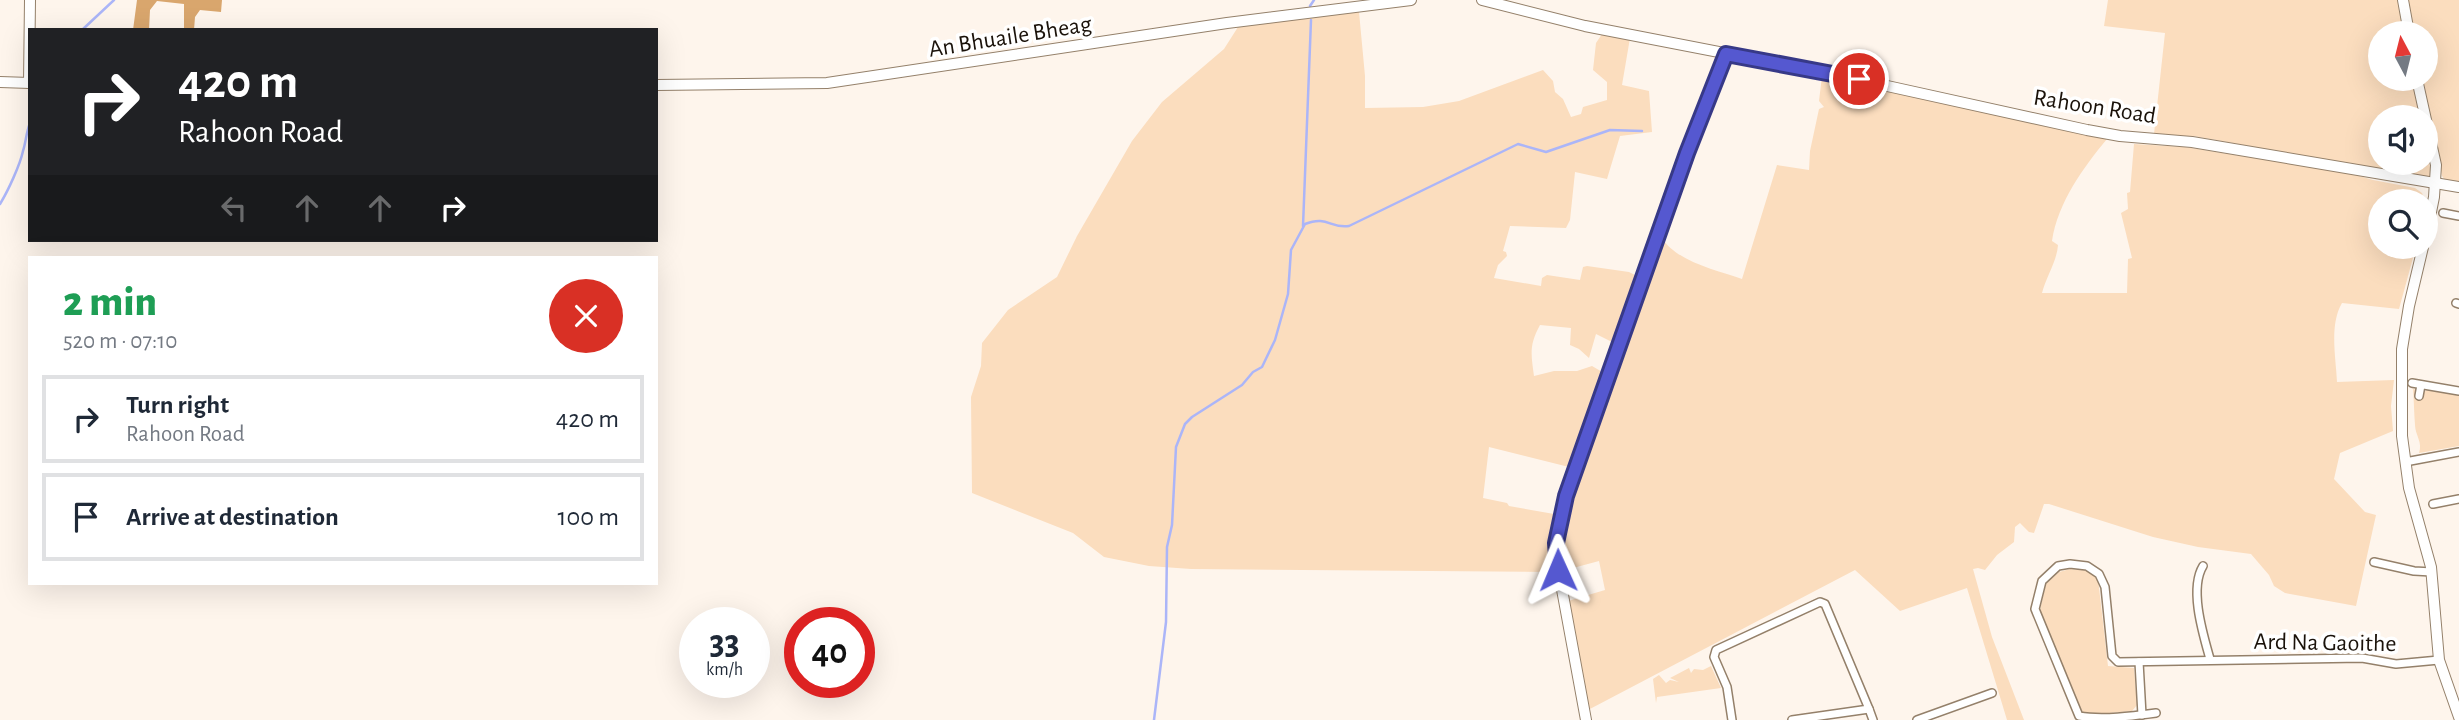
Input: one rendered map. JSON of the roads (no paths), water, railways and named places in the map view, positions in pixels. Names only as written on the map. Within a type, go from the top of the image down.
[{"type":"street","points":[[30,0],[30,28]]},
{"type":"street","name":"An Bhuaile Bheag","points":[[658,85],[827,83],[922,71],[1227,23],[1411,0]]},
{"type":"street","points":[[1482,0],[1585,26],[1726,54],[1683,165],[1560,517],[1556,543],[1557,564],[1586,720]]},
{"type":"street","points":[[2403,0],[2407,21]]},
{"type":"street","name":"Rahoon Road","points":[[1726,54],[2096,131],[2192,142],[2459,187]]},
{"type":"street","points":[[0,82],[28,83]]},
{"type":"street","points":[[2420,91],[2436,165],[2434,189]]},
{"type":"street","points":[[2443,214],[2456,216],[2455,205]]},
{"type":"street","points":[[2420,259],[2409,306],[2402,359],[2401,400],[2405,462],[2409,488],[2432,572],[2439,660],[2459,717]]},
{"type":"street","points":[[2412,383],[2459,391]]},
{"type":"street","points":[[2419,396],[2421,385]]},
{"type":"street","points":[[2405,462],[2459,452]]},
{"type":"street","points":[[2433,504],[2459,499]]},
{"type":"street","points":[[2374,562],[2432,572]]},
{"type":"street","name":"Ard Na Gaoithe","points":[[2156,713],[2085,719],[2079,716],[2035,609],[2042,581],[2058,566],[2087,566],[2099,574],[2105,587],[2113,660],[2118,662],[2362,659],[2396,664],[2439,660]]},
{"type":"street","points":[[2203,566],[2198,574],[2197,588],[2210,659]]},
{"type":"street","points":[[1732,720],[1727,687],[1714,657],[1716,650],[1820,602],[1825,604],[1835,626],[1873,720]]},
{"type":"street","points":[[2139,662],[2142,715]]},
{"type":"street","points":[[1917,720],[1992,693]]},
{"type":"street","points":[[1792,720],[1869,709]]},
{"type":"waterway","points":[[84,28],[114,0]]},
{"type":"waterway","points":[[1310,6],[1314,0]]},
{"type":"waterway","points":[[1303,226],[1311,20]]},
{"type":"waterway","points":[[0,204],[19,163],[28,130]]},
{"type":"waterway","points":[[1154,720],[1166,622],[1167,547],[1172,525],[1176,447],[1185,424],[1192,417],[1242,385],[1253,372],[1262,367],[1275,340],[1288,294],[1291,250],[1305,224],[1324,221],[1337,226],[1349,226],[1518,144],[1546,152],[1610,130],[1642,131]]}]
